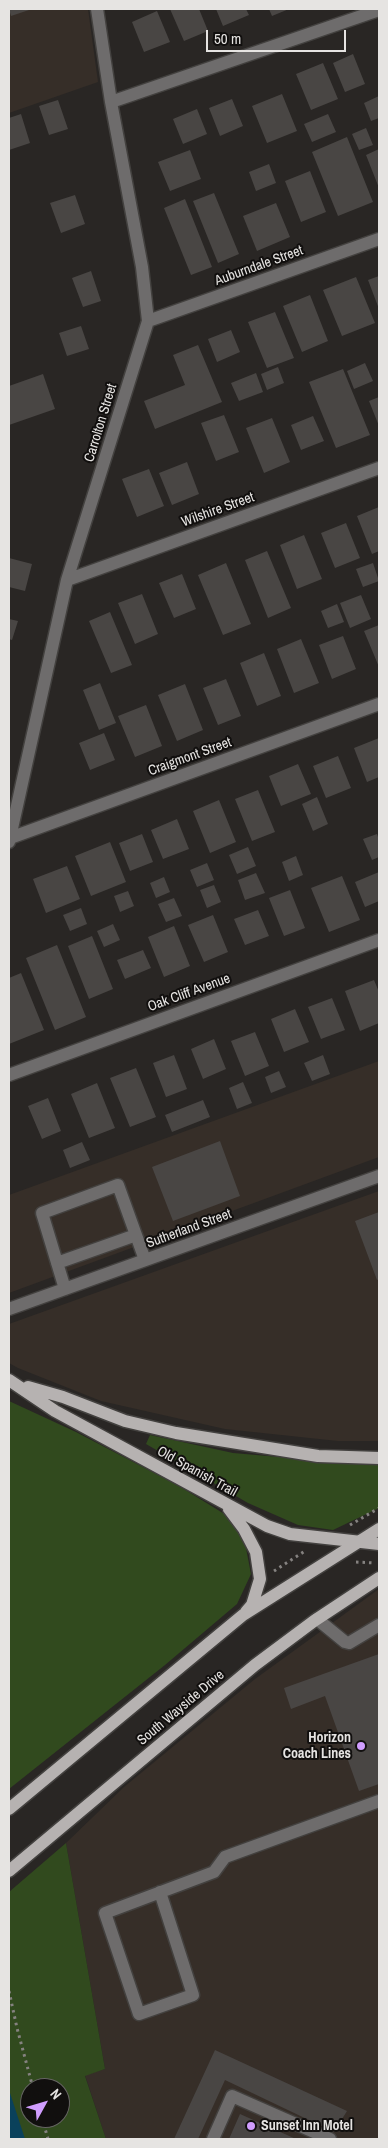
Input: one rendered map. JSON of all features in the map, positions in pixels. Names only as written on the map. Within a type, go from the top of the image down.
[{"type":"main road","name":"Old Spanish Trail","points":[[12,1381],[63,1397],[125,1421],[176,1433],[246,1446],[318,1456],[379,1458]]},
{"type":"main road","name":"Old Spanish Trail","points":[[12,1381],[55,1411],[267,1526],[290,1534],[379,1544]]},
{"type":"main road","points":[[224,1504],[244,1528],[256,1552],[260,1579],[252,1605],[243,1615]]},
{"type":"main road","points":[[9,1809],[243,1615],[379,1529]]},
{"type":"main road","name":"South Wayside Drive","points":[[9,1871],[255,1665],[379,1578]]},
{"type":"street","name":"Carrolton Street","points":[[9,840],[67,580],[148,321],[142,267],[111,102],[97,9]]},
{"type":"street","points":[[111,102],[379,10]]},
{"type":"street","name":"Auburndale Street","points":[[148,321],[379,239]]},
{"type":"street","name":"Wilshire Street","points":[[67,580],[379,468]]},
{"type":"street","name":"Craigmont Street","points":[[9,840],[379,704]]},
{"type":"street","name":"Oak Cliff Avenue","points":[[9,1074],[379,940]]},
{"type":"street","name":"Sutherland Street","points":[[9,1309],[379,1176]]},
{"type":"street","points":[[65,1289],[42,1213],[118,1185],[145,1260]]},
{"type":"street","points":[[57,1263],[136,1235]]},
{"type":"street","points":[[318,1619],[345,1642],[349,1643],[379,1625]]},
{"type":"street","points":[[160,1892],[193,1995],[139,2014],[105,1913],[160,1892],[214,1872],[225,1856],[379,1801]]},
{"type":"street","points":[[213,2139],[232,2096],[330,2139]]},
{"type":"path","points":[[346,1527],[379,1508]]},
{"type":"path","points":[[270,1574],[305,1550]]},
{"type":"path","points":[[298,1556],[302,1558]]},
{"type":"path","points":[[9,1990],[30,2078]]},
{"type":"shaded area","points":[[9,9],[88,9],[98,82],[9,113]]},
{"type":"shaded area","points":[[379,1061],[379,1157],[9,1293],[9,1195]]},
{"type":"shaded area","points":[[379,1191],[379,1441],[338,1441],[225,1429],[101,1401],[9,1363],[9,1324]]},
{"type":"shaded area","points":[[379,1589],[379,2139],[106,2139],[85,2075],[105,2069],[66,1843],[124,1787],[255,1679]]},
{"type":"green space","points":[[9,1401],[76,1432],[179,1486],[226,1515],[245,1543],[251,1574],[237,1604],[165,1665],[9,1789]]},
{"type":"green space","points":[[150,1435],[233,1453],[349,1463],[379,1463],[379,1508],[333,1530],[298,1525],[248,1503],[146,1444]]},
{"type":"green space","points":[[66,1843],[105,2069],[85,2076],[106,2139],[9,2139],[9,1892]]},
{"type":"water","points":[[9,2090],[25,2139],[9,2139]]},
{"type":"building","points":[[9,9],[32,9],[11,16]]},
{"type":"building","points":[[170,9],[199,9],[208,31],[184,41]]},
{"type":"building","points":[[216,9],[246,9],[249,15],[223,26]]},
{"type":"building","points":[[269,9],[289,9],[272,16]]},
{"type":"building","points":[[157,11],[170,42],[144,52],[132,22]]},
{"type":"building","points":[[353,54],[365,84],[345,92],[333,63]]},
{"type":"building","points":[[323,63],[338,99],[311,110],[296,74]]},
{"type":"building","points":[[282,94],[297,131],[267,143],[252,106]]},
{"type":"building","points":[[379,96],[379,118],[371,121],[364,103]]},
{"type":"building","points":[[232,99],[243,126],[220,136],[209,108]]},
{"type":"building","points":[[58,100],[68,129],[49,135],[39,106]]},
{"type":"building","points":[[197,109],[207,134],[183,144],[173,119]]},
{"type":"building","points":[[21,114],[30,143],[9,150],[9,118]]},
{"type":"building","points":[[328,114],[336,132],[312,142],[304,124]]},
{"type":"building","points":[[366,128],[373,145],[359,150],[352,134]]},
{"type":"building","points":[[347,137],[373,202],[338,216],[312,152]]},
{"type":"building","points":[[379,149],[379,188],[366,155]]},
{"type":"building","points":[[190,150],[201,179],[170,191],[158,162]]},
{"type":"building","points":[[269,164],[276,183],[256,191],[249,172]]},
{"type":"building","points":[[310,171],[326,212],[301,222],[285,181]]},
{"type":"building","points":[[214,193],[239,254],[218,263],[193,201]]},
{"type":"building","points":[[75,195],[85,224],[61,233],[50,203]]},
{"type":"building","points":[[185,199],[212,267],[191,275],[164,208]]},
{"type":"building","points":[[276,203],[290,237],[257,251],[243,216]]},
{"type":"building","points":[[91,271],[101,301],[83,307],[72,278]]},
{"type":"building","points":[[379,276],[379,309],[368,280]]},
{"type":"building","points":[[356,277],[375,323],[342,336],[323,290]]},
{"type":"building","points":[[310,295],[328,341],[302,352],[283,306]]},
{"type":"building","points":[[275,312],[294,358],[267,368],[248,322]]},
{"type":"building","points":[[81,326],[89,349],[67,356],[59,333]]},
{"type":"building","points":[[231,330],[240,352],[217,362],[208,339]]},
{"type":"building","points":[[198,345],[222,402],[155,429],[144,401],[185,385],[173,355]]},
{"type":"building","points":[[365,363],[373,381],[354,389],[347,371]]},
{"type":"building","points":[[278,367],[284,383],[267,390],[261,374]]},
{"type":"building","points":[[343,369],[370,435],[336,448],[309,382]]},
{"type":"building","points":[[256,373],[263,392],[239,401],[231,383]]},
{"type":"building","points":[[43,374],[55,409],[9,425],[9,386]]},
{"type":"building","points":[[379,397],[379,426],[369,401]]},
{"type":"building","points":[[224,415],[239,452],[216,461],[201,423]]},
{"type":"building","points":[[313,416],[324,441],[301,450],[291,425]]},
{"type":"building","points":[[272,418],[290,462],[264,473],[246,428]]},
{"type":"building","points":[[187,462],[199,494],[172,505],[159,473]]},
{"type":"building","points":[[149,469],[164,506],[137,517],[122,479]]},
{"type":"building","points":[[379,507],[379,551],[372,554],[357,516]]},
{"type":"building","points":[[346,523],[360,558],[335,568],[321,533]]},
{"type":"building","points":[[304,535],[322,579],[297,589],[280,545]]},
{"type":"building","points":[[267,551],[291,608],[268,618],[245,560]]},
{"type":"building","points":[[9,558],[32,564],[25,591],[9,587]]},
{"type":"building","points":[[226,563],[251,624],[223,635],[198,575]]},
{"type":"building","points":[[373,563],[379,581],[363,587],[356,569]]},
{"type":"building","points":[[182,574],[196,609],[174,618],[159,583]]},
{"type":"building","points":[[142,594],[158,634],[135,644],[118,603]]},
{"type":"building","points":[[361,595],[371,619],[350,628],[340,603]]},
{"type":"building","points":[[337,604],[344,622],[328,628],[321,611]]},
{"type":"building","points":[[110,612],[132,665],[111,673],[89,621]]},
{"type":"building","points":[[9,619],[18,621],[12,640],[9,639]]},
{"type":"building","points":[[379,625],[379,667],[364,631]]},
{"type":"building","points":[[343,636],[356,669],[332,679],[319,645]]},
{"type":"building","points":[[301,639],[319,683],[294,693],[277,649]]},
{"type":"building","points":[[264,653],[281,696],[257,706],[240,663]]},
{"type":"building","points":[[226,679],[241,716],[218,725],[203,688]]},
{"type":"building","points":[[100,683],[116,723],[99,730],[83,690]]},
{"type":"building","points":[[185,684],[203,730],[177,741],[158,695]]},
{"type":"building","points":[[146,705],[162,746],[135,757],[118,716]]},
{"type":"building","points":[[104,733],[115,760],[90,770],[79,743]]},
{"type":"building","points":[[379,738],[379,777],[367,782],[354,748]]},
{"type":"building","points":[[338,756],[351,788],[326,798],[313,766]]},
{"type":"building","points":[[298,764],[311,794],[281,806],[269,776]]},
{"type":"building","points":[[258,790],[275,832],[252,841],[235,799]]},
{"type":"building","points":[[317,797],[328,824],[313,831],[302,804]]},
{"type":"building","points":[[219,800],[236,842],[210,853],[193,811]]},
{"type":"building","points":[[177,819],[189,849],[163,859],[151,830]]},
{"type":"building","points":[[142,834],[153,862],[130,871],[119,843]]},
{"type":"building","points":[[377,834],[379,857],[372,860],[363,839]]},
{"type":"building","points":[[110,842],[126,882],[91,896],[75,856]]},
{"type":"building","points":[[248,847],[256,866],[237,874],[229,855]]},
{"type":"building","points":[[296,856],[303,875],[289,881],[282,862]]},
{"type":"building","points":[[207,863],[214,880],[197,887],[190,870]]},
{"type":"building","points":[[67,866],[80,899],[46,913],[33,879]]},
{"type":"building","points":[[379,872],[379,901],[365,907],[355,882]]},
{"type":"building","points":[[256,873],[265,893],[245,900],[238,880]]},
{"type":"building","points":[[342,876],[360,920],[329,932],[311,888]]},
{"type":"building","points":[[164,877],[170,892],[156,898],[150,883]]},
{"type":"building","points":[[214,885],[221,902],[207,908],[200,890]]},
{"type":"building","points":[[290,890],[305,928],[284,936],[269,898]]},
{"type":"building","points":[[128,891],[134,906],[120,912],[114,896]]},
{"type":"building","points":[[174,898],[182,916],[166,922],[158,904]]},
{"type":"building","points":[[81,908],[87,924],[70,931],[63,915]]},
{"type":"building","points":[[258,910],[269,936],[245,945],[234,919]]},
{"type":"building","points":[[213,915],[228,952],[204,962],[188,925]]},
{"type":"building","points":[[113,924],[120,940],[104,947],[97,931]]},
{"type":"building","points":[[174,926],[190,966],[164,977],[148,937]]},
{"type":"building","points":[[92,936],[113,989],[89,999],[68,946]]},
{"type":"building","points":[[57,945],[86,1017],[55,1030],[26,958]]},
{"type":"building","points":[[143,950],[151,968],[125,979],[117,960]]},
{"type":"building","points":[[21,973],[44,1030],[9,1044],[9,978]]},
{"type":"building","points":[[374,980],[379,992],[379,1023],[360,1031],[345,991]]},
{"type":"building","points":[[332,998],[345,1030],[321,1039],[308,1007]]},
{"type":"building","points":[[295,1009],[309,1042],[284,1052],[271,1019]]},
{"type":"building","points":[[255,1032],[269,1066],[245,1076],[231,1041]]},
{"type":"building","points":[[214,1039],[226,1069],[203,1079],[191,1049]]},
{"type":"building","points":[[174,1055],[187,1089],[166,1097],[153,1063]]},
{"type":"building","points":[[323,1055],[330,1074],[312,1081],[304,1063]]},
{"type":"building","points":[[136,1068],[156,1117],[130,1127],[110,1078]]},
{"type":"building","points":[[279,1071],[286,1087],[271,1093],[265,1077]]},
{"type":"building","points":[[243,1082],[252,1103],[237,1109],[229,1088]]},
{"type":"building","points":[[97,1083],[115,1128],[89,1138],[71,1094]]},
{"type":"building","points":[[48,1098],[61,1131],[42,1139],[28,1106]]},
{"type":"building","points":[[203,1100],[210,1117],[172,1132],[165,1115]]},
{"type":"building","points":[[220,1141],[240,1196],[173,1221],[152,1167]]},
{"type":"building","points":[[82,1142],[90,1160],[70,1168],[63,1150]]},
{"type":"building","points":[[379,1212],[379,1279],[377,1280],[355,1221]]},
{"type":"building","name":"Horizon Coach Lines","points":[[379,1654],[379,1784],[359,1791],[325,1696],[291,1709],[284,1688]]},
{"type":"building","points":[[215,2050],[347,2111],[334,2132],[225,2080],[198,2139],[174,2139]]},
{"type":"building","name":"Sunset Inn Motel","points":[[240,2114],[296,2139],[229,2139]]},
{"type":"place","name":"Horizon Coach Lines","points":[[361,1746]]},
{"type":"place","name":"Sunset Inn Motel","points":[[251,2126]]}]
